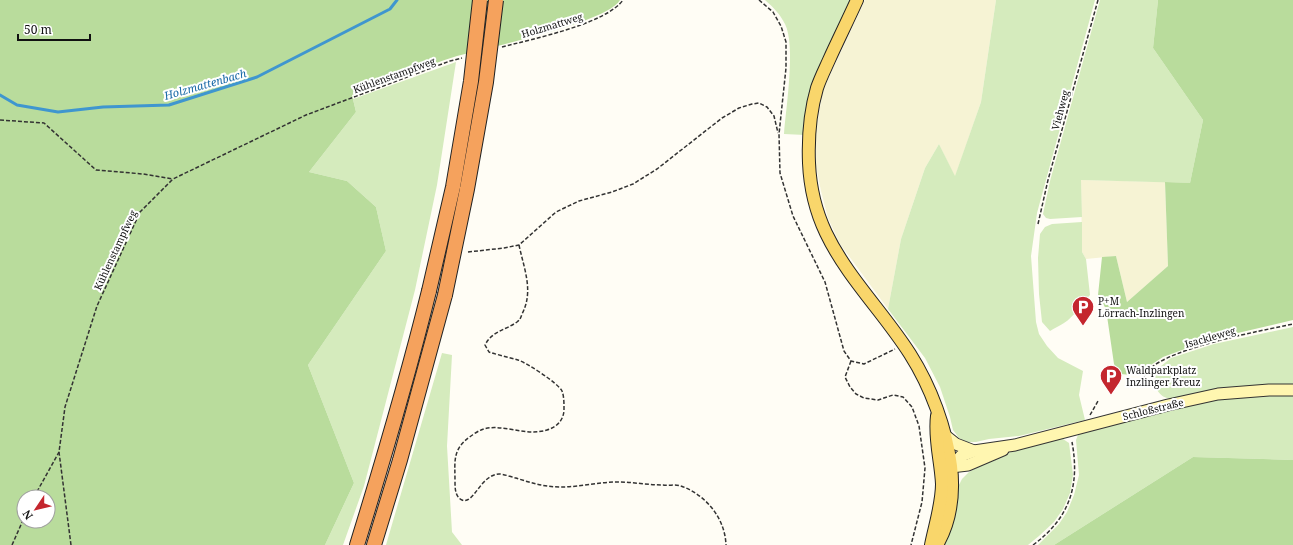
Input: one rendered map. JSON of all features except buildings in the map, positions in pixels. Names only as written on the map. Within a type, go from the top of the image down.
[{"type":"highway","points":[[357,545],[401,398],[429,291],[453,187],[471,81],[480,0]]},
{"type":"highway","points":[[374,545],[404,446],[445,295],[467,189],[486,82],[496,0]]},
{"type":"main road","points":[[857,0],[817,87],[809,136],[809,164],[812,188],[826,233],[839,255],[904,345],[922,375],[946,436],[952,483],[949,511],[942,536],[937,545]]},
{"type":"main road","points":[[937,413],[936,432],[942,485]]},
{"type":"main road","points":[[931,545],[938,515],[942,485],[946,474],[951,467]]},
{"type":"street","name":"Schloßstraße","points":[[951,467],[961,456],[974,451],[1015,445],[1168,405],[1218,394],[1269,390],[1293,390]]},
{"type":"street","points":[[946,436],[956,444],[974,451]]},
{"type":"street","name":"Schloßstraße","points":[[951,467],[968,465],[1015,445]]},
{"type":"path","name":"Holzmattweg","points":[[496,49],[578,26],[609,13],[619,6],[623,0]]},
{"type":"path","name":"Viehweg","points":[[1038,224],[1048,180],[1098,0]]},
{"type":"path","name":"Kühlenstampfweg","points":[[71,545],[59,452],[65,407],[97,306],[140,212],[173,179],[306,115],[450,61],[465,57]]},
{"type":"path","points":[[468,252],[519,245],[556,212],[579,201],[612,192],[633,184],[657,169],[722,118],[739,108],[759,103],[767,107],[774,116],[779,134]]},
{"type":"path","points":[[0,120],[44,123],[96,170],[143,174],[173,179]]},
{"type":"path","points":[[519,245],[528,286],[526,305],[518,321],[497,332],[488,339],[485,345],[489,352],[519,360],[553,381],[562,390],[564,416],[558,425],[548,430],[536,433],[494,427],[482,429],[469,438],[459,448],[455,458],[455,490],[458,496],[461,500],[466,501],[471,499],[482,483],[490,476],[500,474],[542,486],[560,487],[618,482],[663,486],[680,485],[699,495],[714,509],[722,524],[726,545]]},
{"type":"path","name":"Isackleweg","points":[[1144,383],[1144,377],[1150,370],[1166,358],[1213,342],[1293,324]]},
{"type":"path","points":[[864,364],[904,345]]},
{"type":"path","points":[[851,360],[845,377],[850,388],[856,394],[864,398],[878,400],[893,395],[903,397],[912,407],[919,426],[926,468],[922,502],[911,545]]},
{"type":"path","points":[[1087,426],[1090,416],[1098,401]]},
{"type":"path","points":[[1033,545],[1056,524],[1065,510],[1072,494],[1075,477],[1075,458],[1070,430]]},
{"type":"path","points":[[38,489],[59,452]]},
{"type":"path","points":[[12,545],[19,529]]},
{"type":"shaded area","points":[[865,0],[996,0],[981,102],[955,177],[939,144],[925,168],[901,239],[888,309],[840,244],[828,218],[816,166],[815,136],[823,90]]},
{"type":"shaded area","points":[[1081,180],[1165,182],[1168,266],[1127,302],[1116,256],[1086,259],[1082,252]]},
{"type":"green space","points":[[0,0],[620,0],[611,8],[594,17],[518,41],[457,56],[352,95],[356,112],[309,172],[347,181],[376,207],[386,251],[308,365],[354,483],[325,545],[0,545]]},
{"type":"green space","points":[[765,0],[850,0],[813,85],[805,135],[784,134],[788,94],[790,47],[785,24],[774,8]]},
{"type":"green space","points":[[996,0],[1095,0],[1037,213],[1031,256],[1036,322],[1039,334],[1058,358],[1083,371],[1079,395],[1085,420],[1019,436],[967,442],[959,438],[953,430],[940,387],[925,358],[888,309],[901,239],[925,168],[939,144],[955,176],[981,102]]},
{"type":"green space","points":[[1100,0],[1158,0],[1153,48],[1203,120],[1190,183],[1081,180],[1082,217],[1050,219],[1046,218],[1043,214],[1050,181]]},
{"type":"green space","points":[[1158,0],[1293,0],[1293,320],[1212,339],[1163,357],[1140,372],[1132,375],[1120,374],[1114,364],[1106,309],[1098,295],[1102,257],[1116,256],[1127,302],[1168,266],[1165,182],[1190,183],[1203,120],[1153,48]]},
{"type":"green space","points":[[456,62],[437,185],[415,290],[364,486],[343,545],[325,545],[354,483],[308,365],[386,251],[376,207],[347,181],[309,172],[356,112],[353,99]]},
{"type":"green space","points":[[1082,222],[1082,252],[1086,259],[1090,295],[1068,320],[1050,331],[1042,322],[1039,294],[1038,258],[1040,234],[1045,227],[1052,224]]},
{"type":"green space","points":[[1293,327],[1293,460],[1193,457],[1054,545],[1038,545],[1059,524],[1067,512],[1074,495],[1079,475],[1076,440],[1078,435],[1084,432],[1173,409],[1170,399],[1162,396],[1156,388],[1152,377],[1156,370],[1171,358],[1214,344]]},
{"type":"green space","points":[[442,353],[452,355],[447,446],[452,532],[462,545],[386,545]]},
{"type":"green space","points":[[1063,439],[1069,443],[1073,475],[1070,493],[1063,509],[1054,522],[1039,536],[1028,545],[943,545],[958,487],[962,479],[969,472],[1014,451],[1038,443]]},
{"type":"green space","points":[[1193,457],[1293,460],[1293,545],[1054,545]]},
{"type":"waterway","name":"Holzmattenbach","points":[[0,95],[17,105],[58,112],[103,107],[169,105],[257,77],[390,9],[397,0]]},
{"type":"place","name":"P+M Lörrach-Inzlingen","points":[[1083,326]]},
{"type":"place","name":"Waldparkplatz Inzlinger Kreuz","points":[[1111,396]]}]
